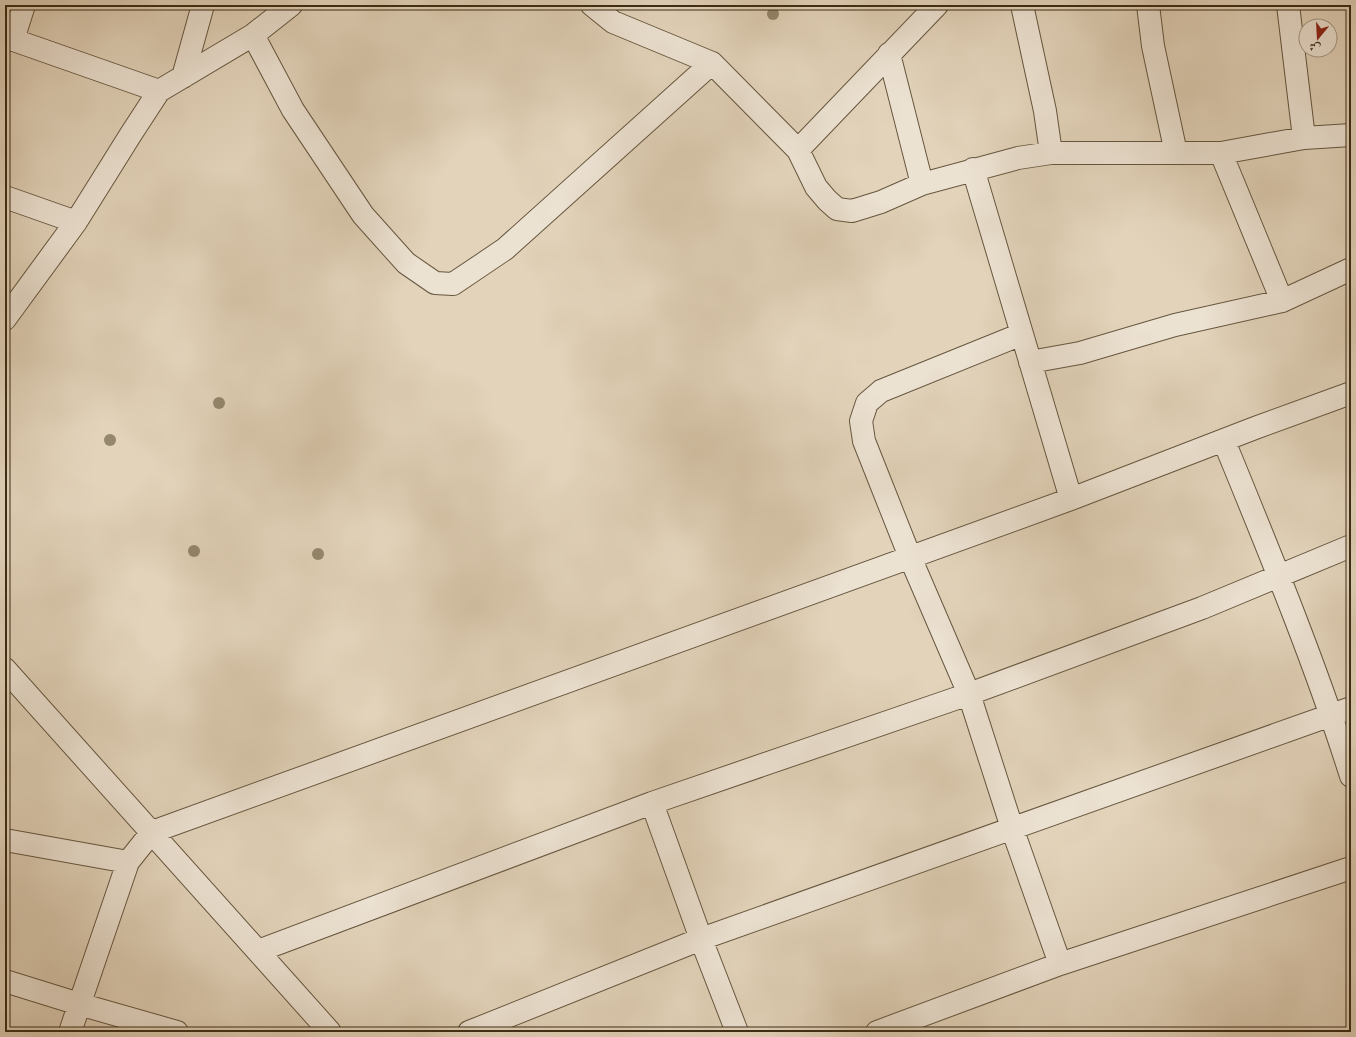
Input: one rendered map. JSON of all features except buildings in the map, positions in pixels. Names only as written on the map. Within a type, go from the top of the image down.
[{"type":"street","points":[[24,5],[9,38],[158,91]]},
{"type":"street","points":[[183,77],[203,5]]},
{"type":"street","points":[[5,319],[76,222],[158,91],[253,35],[291,5]]},
{"type":"street","points":[[592,5],[613,22],[712,63],[798,150],[816,187],[837,209],[852,211],[882,202],[922,184],[1018,158],[1051,154],[1221,153],[1304,138],[1351,135]]},
{"type":"street","points":[[798,150],[937,5]]},
{"type":"street","points":[[1022,5],[1045,112],[1051,154]]},
{"type":"street","points":[[1148,5],[1153,46],[1176,153]]},
{"type":"street","points":[[1288,5],[1304,138]]},
{"type":"street","points":[[253,35],[293,110],[363,215],[406,263],[436,283],[441,284],[453,284],[504,249],[712,63]]},
{"type":"street","points":[[890,54],[922,184]]},
{"type":"street","points":[[1221,153],[1282,301]]},
{"type":"street","points":[[973,169],[1071,499]]},
{"type":"street","points":[[5,197],[76,222]]},
{"type":"street","points":[[1030,362],[1080,353],[1175,325],[1282,301],[1351,269]]},
{"type":"street","points":[[1022,334],[881,391],[867,403],[861,420],[864,441],[910,557],[969,694],[1012,828],[1060,964]]},
{"type":"street","points":[[70,1032],[128,862],[152,832],[1071,499],[1255,428],[1351,393]]},
{"type":"street","points":[[1224,441],[1280,576],[1341,712],[1351,776]]},
{"type":"street","points":[[258,951],[652,803],[969,694],[1202,608],[1351,546]]},
{"type":"street","points":[[5,669],[330,1032]]},
{"type":"street","points":[[469,1032],[701,939],[1341,712]]},
{"type":"street","points":[[652,803],[701,939],[737,1032]]},
{"type":"street","points":[[5,840],[128,862]]},
{"type":"street","points":[[877,1032],[1060,964],[1351,868]]},
{"type":"street","points":[[5,981],[177,1032]]}]
